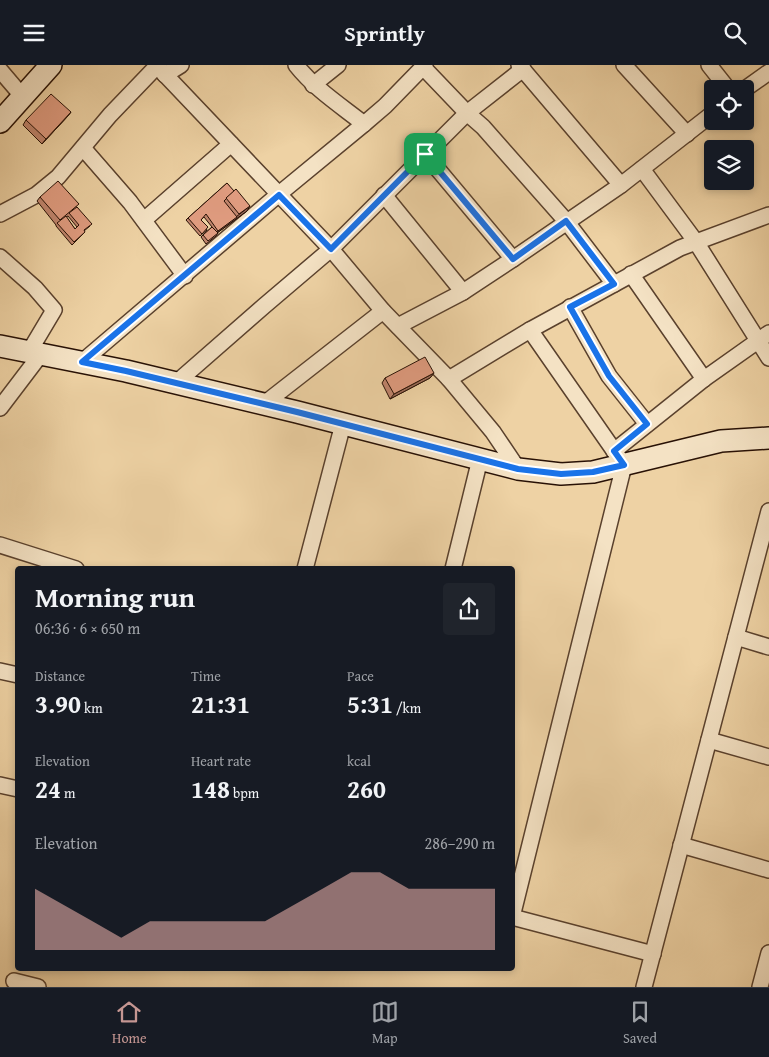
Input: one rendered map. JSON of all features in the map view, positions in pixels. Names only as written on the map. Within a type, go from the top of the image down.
[{"type":"main road","points":[[0,122],[51,65]]},
{"type":"main road","points":[[0,346],[176,383],[518,469],[561,474],[593,472],[619,458],[721,441],[769,438]]},
{"type":"street","points":[[0,213],[36,195],[58,177],[110,115],[160,68],[181,65]]},
{"type":"street","points":[[296,65],[313,85],[331,97],[364,125]]},
{"type":"street","points":[[313,85],[338,65]]},
{"type":"street","points":[[624,65],[687,134]]},
{"type":"street","points":[[709,65],[721,80]]},
{"type":"street","points":[[82,362],[364,125],[424,66],[467,113],[483,127],[566,221],[614,284]]},
{"type":"street","points":[[160,68],[331,249],[383,311],[450,379],[493,432],[518,469]]},
{"type":"street","points":[[176,383],[331,249],[467,113],[527,68],[621,185]]},
{"type":"street","points":[[0,70],[23,97]]},
{"type":"street","points":[[754,83],[769,72]]},
{"type":"street","points":[[398,326],[463,292],[513,259],[621,185],[704,120]]},
{"type":"street","points":[[144,220],[231,144]]},
{"type":"street","points":[[83,148],[144,220],[185,276]]},
{"type":"street","points":[[425,154],[513,259]]},
{"type":"street","points":[[642,169],[764,337],[769,358]]},
{"type":"street","points":[[384,195],[463,292]]},
{"type":"street","points":[[450,379],[570,307],[680,248],[769,215]]},
{"type":"street","points":[[0,257],[35,289],[54,310],[35,353],[0,408]]},
{"type":"street","points":[[631,274],[704,379]]},
{"type":"street","points":[[570,307],[609,376],[647,424]]},
{"type":"street","points":[[264,404],[383,311]]},
{"type":"street","points":[[530,330],[619,458]]},
{"type":"street","points":[[515,904],[619,458],[647,424],[704,379],[764,337]]},
{"type":"street","points":[[306,566],[342,424]]},
{"type":"street","points":[[454,566],[480,459]]},
{"type":"street","points":[[644,987],[736,637],[766,533],[769,511]]},
{"type":"street","points":[[0,545],[66,566]]},
{"type":"street","points":[[736,637],[769,647]]},
{"type":"street","points":[[0,671],[15,674]]},
{"type":"street","points":[[709,739],[769,757]]},
{"type":"street","points":[[0,785],[15,788]]},
{"type":"street","points":[[681,845],[769,869]]},
{"type":"street","points":[[515,918],[653,954]]},
{"type":"street","points":[[760,987],[769,953]]},
{"type":"street","points":[[15,979],[38,987]]},
{"type":"building","points":[[51,94],[71,112],[46,139],[26,120]]},
{"type":"building","points":[[58,181],[79,204],[60,220],[40,197]]},
{"type":"building","points":[[227,183],[234,191],[224,201],[237,217],[218,231],[206,214],[201,220],[208,227],[202,234],[188,218]]},
{"type":"building","points":[[236,189],[250,206],[239,214],[226,198]]},
{"type":"building","points":[[77,207],[92,224],[74,242],[57,223],[66,216],[75,229],[79,225],[69,213]]},
{"type":"building","points":[[212,227],[218,233],[208,241],[203,235]]},
{"type":"building","points":[[425,357],[434,373],[394,394],[385,378]]},
{"type":"route","points":[[425,154],[513,259],[566,221],[614,284],[570,307],[609,376],[647,424],[614,451],[624,465],[593,472],[561,474],[518,469],[297,412],[82,362],[279,195],[331,249],[425,154]]}]
